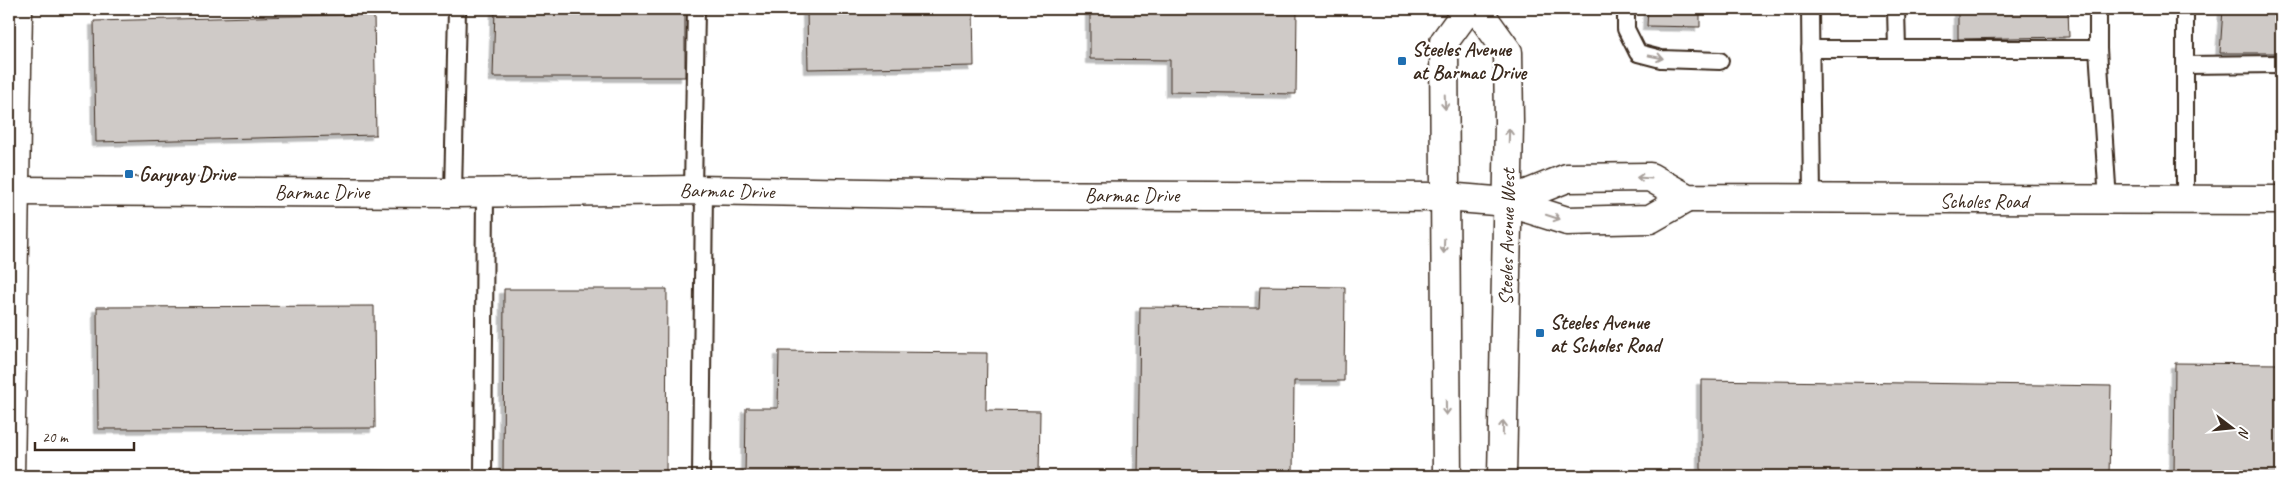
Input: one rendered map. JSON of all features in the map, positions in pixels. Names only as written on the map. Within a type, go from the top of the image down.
[{"type":"street","points":[[10,472],[12,191],[18,9]]},
{"type":"street","points":[[1447,476],[1444,42],[1468,9]]},
{"type":"street","name":"Steeles Avenue West","points":[[1477,9],[1508,52],[1502,476]]},
{"type":"street","name":"Scholes Road","points":[[1507,202],[1566,178],[1650,177],[1688,198],[2108,202],[2281,200]]},
{"type":"street","name":"Barmac Drive","points":[[12,191],[453,193],[698,190],[977,195],[1446,197],[1507,202]]},
{"type":"street","name":"Scholes Road","points":[[1507,202],[1567,221],[1613,220],[1650,219],[1688,198]]},
{"type":"lane","points":[[453,193],[457,9]]},
{"type":"lane","points":[[696,9],[701,476]]},
{"type":"lane","points":[[1626,9],[1626,29],[1638,53],[1661,59],[1720,61]]},
{"type":"lane","points":[[1810,9],[1812,199]]},
{"type":"lane","points":[[1896,9],[1897,49]]},
{"type":"lane","points":[[2098,9],[2098,49],[2108,202]]},
{"type":"lane","points":[[2185,9],[2185,201]]},
{"type":"lane","points":[[1810,49],[2098,49]]},
{"type":"lane","points":[[2185,66],[2281,64]]},
{"type":"lane","points":[[483,476],[485,192]]},
{"type":"building","points":[[495,9],[685,9],[685,77],[493,77]]},
{"type":"building","points":[[807,9],[973,9],[974,66],[808,69]]},
{"type":"building","points":[[1090,9],[1297,9],[1296,94],[1170,92],[1170,60],[1090,59]]},
{"type":"building","points":[[1648,9],[1700,9],[1700,27],[1647,26]]},
{"type":"building","points":[[1958,9],[2068,9],[2069,37],[1958,39]]},
{"type":"building","points":[[2223,9],[2281,9],[2281,53],[2220,53]]},
{"type":"building","points":[[374,14],[376,135],[96,142],[94,21]]},
{"type":"building","points":[[1260,286],[1345,287],[1344,381],[1294,381],[1293,476],[1138,476],[1140,307],[1259,308]]},
{"type":"building","points":[[504,289],[667,289],[666,476],[503,476]]},
{"type":"building","points":[[374,306],[375,428],[98,429],[97,307]]},
{"type":"building","points":[[779,351],[987,353],[986,410],[1040,411],[1039,476],[745,476],[746,408],[778,408]]},
{"type":"building","points":[[2175,363],[2281,364],[2281,476],[2174,476]]},
{"type":"building","points":[[1701,380],[2111,386],[2109,476],[1701,476]]},
{"type":"building","points":[[351,470],[428,471],[428,476],[351,476]]},
{"type":"place","name":"Steeles Avenue at Barmac Drive","points":[[1402,61]]},
{"type":"place","name":"Garyray Drive","points":[[129,174]]},
{"type":"place","name":"Steeles Avenue at Scholes Road","points":[[1540,333]]}]
